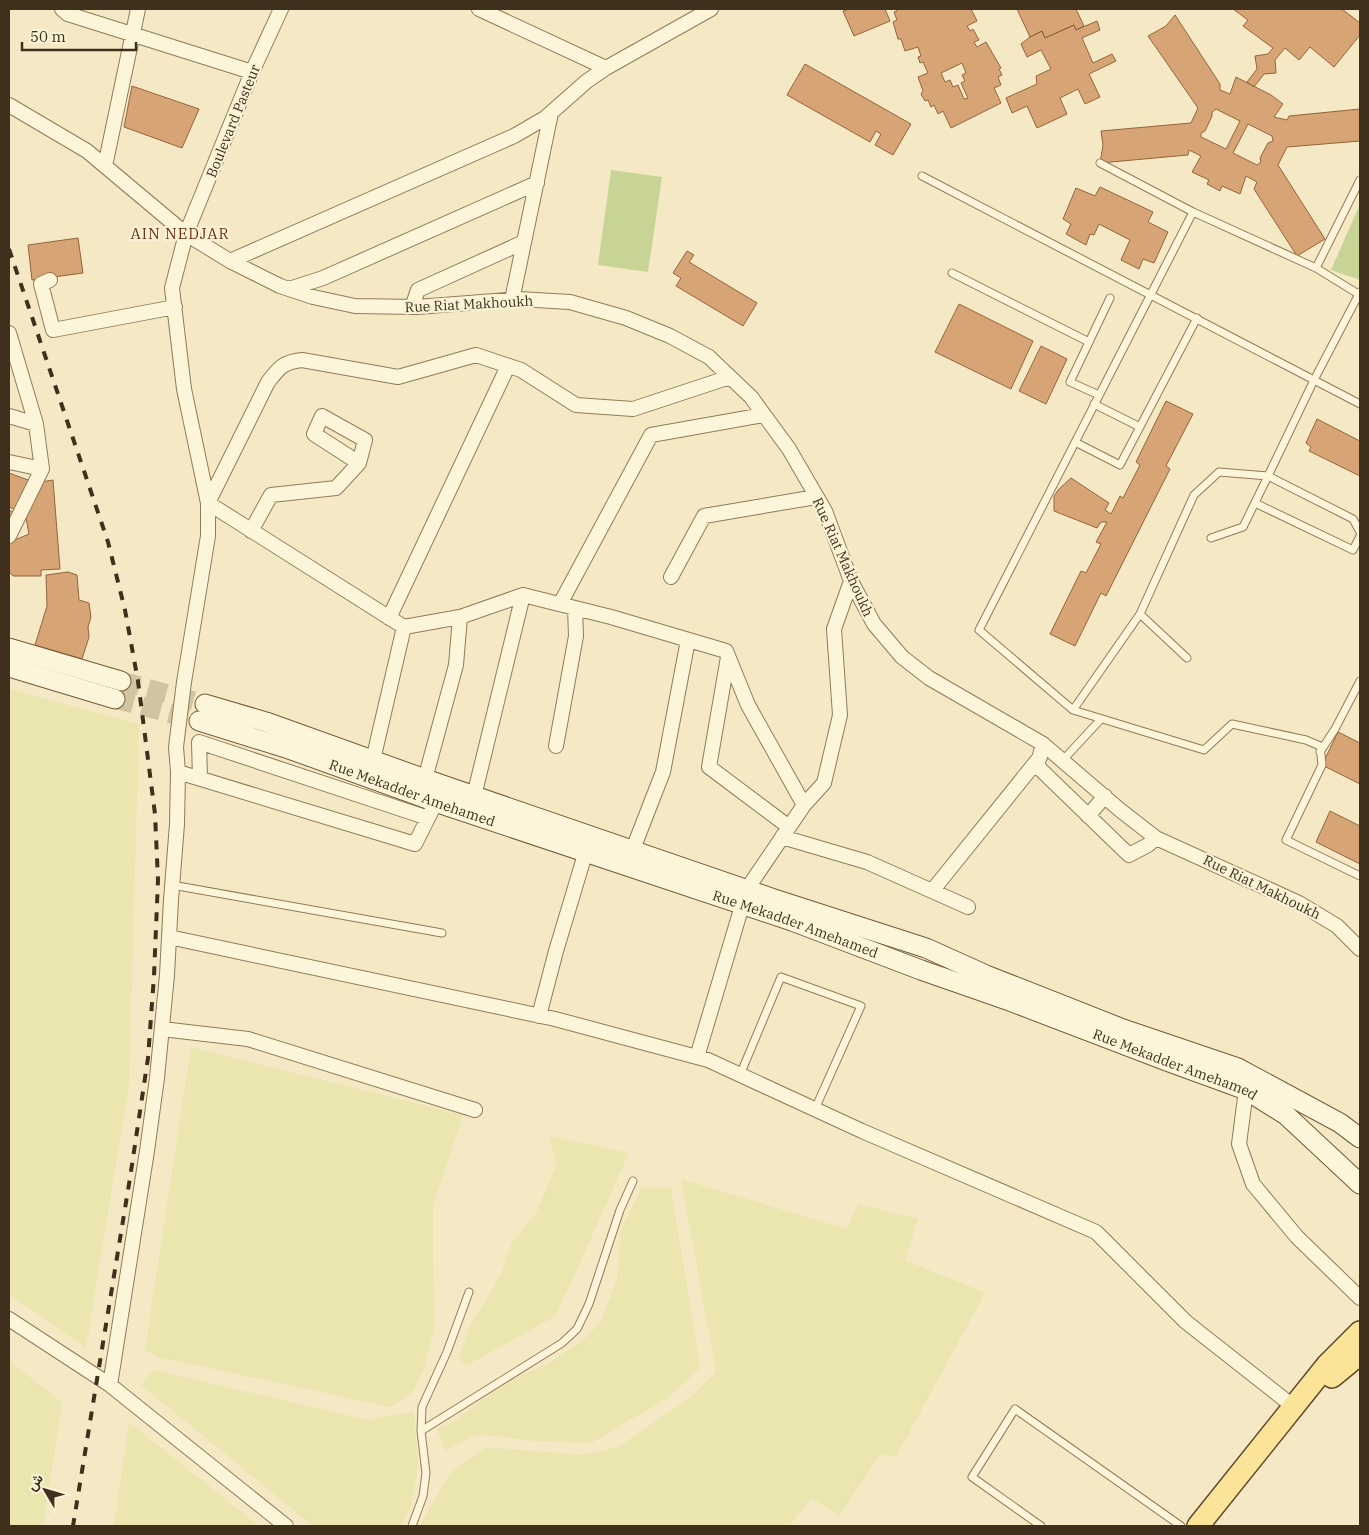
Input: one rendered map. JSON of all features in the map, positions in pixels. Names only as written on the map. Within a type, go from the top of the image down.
[{"type":"main road","points":[[9,648],[120,681]]},
{"type":"main road","points":[[9,667],[115,699]]},
{"type":"main road","name":"Rue Mekadder Amehamed","points":[[1360,1138],[1340,1123],[1238,1068],[1123,1029],[986,975],[926,948],[744,896],[586,851],[432,810],[202,712],[266,722],[474,796],[633,849],[744,896],[792,921],[1246,1090],[1286,1115],[1360,1184]]},
{"type":"main road","points":[[1198,1526],[1327,1365],[1360,1332]]},
{"type":"main road","points":[[1294,1406],[1360,1354]]},
{"type":"street","points":[[62,9],[68,14],[252,72]]},
{"type":"street","points":[[105,166],[138,9]]},
{"type":"street","name":"Boulevard Pasteur","points":[[208,503],[184,389],[172,288],[186,234],[252,72],[282,9]]},
{"type":"street","points":[[479,9],[606,68]]},
{"type":"street","points":[[230,261],[514,136],[545,118],[587,81],[606,68],[702,10]]},
{"type":"street","name":"Rue Riat Makhoukh","points":[[9,105],[87,151],[186,234],[230,261],[289,289],[313,297],[355,306],[412,307],[512,300],[570,302],[626,318],[670,336],[709,357],[751,397],[789,449],[825,511],[851,582],[874,624],[902,657],[929,678],[1042,750],[1063,760],[1156,838],[1299,903],[1338,926],[1360,949]]},
{"type":"street","points":[[512,300],[551,113]]},
{"type":"street","points":[[289,289],[323,278],[537,183]]},
{"type":"street","points":[[412,307],[418,290],[524,242]]},
{"type":"street","points":[[50,280],[40,284],[53,330],[175,307]]},
{"type":"street","points":[[9,333],[36,424],[42,469],[9,536]]},
{"type":"street","points":[[110,1385],[147,1150],[162,1029],[177,824],[178,772],[176,747],[184,682],[208,536],[208,503],[268,382],[281,366],[286,363],[302,360],[398,377],[476,355],[521,370],[576,405],[633,409],[730,377]]},
{"type":"street","points":[[388,618],[508,366]]},
{"type":"street","points":[[560,604],[651,435],[764,415]]},
{"type":"street","points":[[9,416],[36,424]]},
{"type":"street","points":[[9,462],[42,469]]},
{"type":"street","points":[[251,531],[270,495],[336,488],[359,463]]},
{"type":"street","points":[[671,577],[704,516],[816,497]]},
{"type":"street","points":[[208,503],[404,627],[460,618],[523,596],[560,604],[726,651],[748,705],[804,805]]},
{"type":"street","points":[[697,1057],[744,896],[804,805],[824,783],[840,715],[834,629],[851,582]]},
{"type":"street","points":[[474,796],[523,596]]},
{"type":"street","points":[[556,746],[576,636],[574,608]]},
{"type":"street","points":[[426,779],[456,665],[460,618]]},
{"type":"street","points":[[373,760],[404,627]]},
{"type":"street","points":[[633,849],[663,772],[688,640]]},
{"type":"street","points":[[728,656],[709,767],[786,832],[867,862],[968,907]]},
{"type":"street","points":[[178,772],[415,844],[432,810],[199,742],[200,778]]},
{"type":"street","points":[[1042,750],[1037,766],[1130,855],[1156,838]]},
{"type":"street","points":[[932,891],[1042,750]]},
{"type":"street","points":[[1088,816],[1105,796]]},
{"type":"street","points":[[539,1016],[586,851]]},
{"type":"street","points":[[169,937],[539,1016],[708,1060],[1096,1232],[1186,1322],[1294,1406]]},
{"type":"street","points":[[162,1029],[248,1040],[475,1110]]},
{"type":"street","points":[[1246,1090],[1238,1144],[1253,1184],[1297,1237],[1360,1298]]},
{"type":"street","points":[[9,1320],[110,1385],[286,1526]]},
{"type":"lane","points":[[1100,163],[1193,212],[1316,268],[1360,294],[1314,380],[1243,527],[1211,538]]},
{"type":"lane","points":[[922,176],[1360,404]]},
{"type":"lane","points":[[1316,268],[1360,180]]},
{"type":"lane","points":[[1193,212],[979,630],[1074,710],[1204,750],[1232,724],[1306,740],[1320,746],[1322,765],[1286,840],[1360,876]]},
{"type":"lane","points":[[952,273],[1089,342]]},
{"type":"lane","points":[[1099,395],[1070,382],[1110,298]]},
{"type":"lane","points":[[1075,442],[1120,465],[1197,318]]},
{"type":"lane","points":[[1094,404],[1140,427]]},
{"type":"lane","points":[[1074,710],[1140,614],[1194,494],[1219,472],[1268,476],[1353,519],[1360,534],[1353,550],[1255,503]]},
{"type":"lane","points":[[1140,614],[1187,658]]},
{"type":"lane","points":[[1320,752],[1360,681]]},
{"type":"lane","points":[[1063,760],[1101,718]]},
{"type":"lane","points":[[172,885],[442,934]]},
{"type":"lane","points":[[740,1074],[781,977],[861,1006],[815,1109]]},
{"type":"lane","points":[[421,1431],[562,1343],[577,1330],[589,1304],[620,1210],[633,1181]]},
{"type":"lane","points":[[412,1526],[423,1496],[426,1473],[421,1431],[422,1407],[447,1352],[469,1292]]},
{"type":"lane","points":[[1041,1526],[972,1477],[1015,1409],[1181,1526]]},
{"type":"shaded area","points":[[9,689],[139,724],[129,1083],[86,1348],[9,1294]]},
{"type":"shaded area","points":[[191,1047],[463,1115],[433,1205],[435,1326],[424,1368],[412,1393],[390,1407],[157,1357],[145,1350]]},
{"type":"shaded area","points":[[549,1136],[629,1153],[556,1316],[467,1365],[459,1360],[470,1326],[500,1277],[512,1242],[535,1215],[557,1164]]},
{"type":"shaded area","points":[[681,1179],[847,1229],[858,1204],[918,1219],[905,1260],[985,1293],[896,1457],[880,1454],[839,1516],[812,1498],[789,1526],[420,1526],[450,1473],[486,1447],[583,1455],[618,1447],[690,1398],[716,1372]]},
{"type":"shaded area","points":[[642,1187],[671,1188],[700,1368],[669,1397],[591,1443],[533,1441],[475,1435],[445,1451],[437,1429],[451,1423],[509,1381],[552,1361],[582,1341],[600,1323],[617,1279],[621,1229]]},
{"type":"shaded area","points":[[9,1360],[62,1403],[43,1526],[9,1526]]},
{"type":"shaded area","points":[[154,1370],[368,1420],[414,1411],[418,1460],[416,1480],[411,1505],[401,1526],[313,1526],[141,1385]]},
{"type":"shaded area","points":[[129,1422],[259,1526],[114,1526]]},
{"type":"green space","points":[[611,170],[662,177],[648,272],[598,265]]},
{"type":"green space","points":[[1360,204],[1360,280],[1331,270]]},
{"type":"building","points":[[849,9],[885,9],[890,21],[854,36],[843,11]]},
{"type":"building","points":[[896,9],[971,9],[977,21],[967,26],[970,31],[973,29],[979,40],[974,42],[977,47],[986,42],[1001,68],[999,69],[1002,75],[998,77],[1001,85],[994,88],[1001,103],[951,128],[943,111],[938,114],[934,105],[931,107],[928,100],[925,101],[921,94],[923,91],[918,77],[928,73],[923,62],[920,63],[918,57],[921,56],[918,47],[905,51],[901,39],[898,39],[893,22],[897,20],[894,12],[897,11]],"holes":[[[962,63],[966,73],[962,75],[965,81],[961,83],[968,98],[964,99],[958,85],[953,87],[950,80],[945,82],[941,73]]]},
{"type":"building","points":[[1017,9],[1076,9],[1084,26],[1076,30],[1074,25],[1045,38],[1042,31],[1030,37]]},
{"type":"building","points":[[1233,9],[1342,9],[1360,23],[1360,35],[1334,67],[1310,47],[1299,60],[1285,48],[1275,60],[1276,73],[1264,74],[1254,87],[1247,82],[1257,69],[1255,56],[1268,54],[1273,48],[1243,26],[1248,20]]},
{"type":"building","points":[[1175,15],[1220,84],[1220,90],[1230,94],[1236,77],[1271,95],[1283,104],[1274,117],[1287,120],[1289,116],[1360,109],[1360,141],[1287,147],[1278,165],[1325,239],[1297,256],[1254,189],[1257,182],[1246,176],[1240,194],[1222,186],[1220,191],[1207,184],[1209,180],[1192,172],[1201,156],[1189,150],[1188,155],[1100,163],[1103,145],[1101,131],[1191,123],[1198,108],[1148,36],[1166,26]],"holes":[[[1216,109],[1240,121],[1226,149],[1201,137],[1201,133],[1205,131],[1212,112]],[[1248,124],[1272,136],[1273,141],[1268,143],[1260,158],[1261,162],[1257,165],[1233,153]]]},
{"type":"building","points":[[1097,21],[1100,30],[1082,38],[1093,63],[1112,54],[1116,61],[1089,74],[1100,97],[1085,104],[1078,89],[1060,98],[1067,114],[1037,128],[1027,106],[1012,113],[1006,98],[1037,84],[1036,76],[1051,69],[1041,50],[1027,57],[1021,44],[1042,31],[1045,38],[1074,25],[1076,30]]},
{"type":"building","points":[[805,64],[911,124],[893,155],[875,145],[881,134],[876,131],[870,142],[787,95]]},
{"type":"building","points":[[132,86],[199,109],[182,148],[124,127]]},
{"type":"building","points":[[1100,187],[1153,212],[1148,222],[1168,232],[1154,263],[1143,259],[1139,269],[1121,260],[1130,240],[1099,224],[1094,235],[1090,234],[1086,245],[1066,234],[1071,224],[1063,219],[1076,188],[1095,196]]},
{"type":"building","points":[[78,238],[83,273],[32,280],[28,245]]},
{"type":"building","points":[[687,251],[694,255],[689,262],[757,303],[743,326],[676,286],[681,278],[673,273]]},
{"type":"building","points":[[959,304],[1033,341],[1011,389],[935,352]]},
{"type":"building","points":[[1041,346],[1067,359],[1046,404],[1019,391]]},
{"type":"building","points":[[1166,401],[1193,414],[1166,466],[1170,469],[1106,596],[1101,593],[1075,646],[1050,634],[1081,571],[1086,573],[1101,544],[1096,542],[1107,522],[1101,522],[1097,528],[1054,511],[1054,496],[1071,478],[1109,503],[1105,510],[1111,514],[1120,496],[1123,498],[1140,465],[1136,462]]},
{"type":"building","points":[[1317,419],[1360,441],[1360,476],[1309,451],[1311,447],[1306,443]]},
{"type":"building","points":[[9,473],[31,481],[19,511],[9,507]]},
{"type":"building","points":[[53,480],[60,569],[41,570],[41,576],[13,576],[9,572],[9,544],[29,534],[26,518],[32,499],[40,482]]},
{"type":"building","points":[[9,510],[15,513],[9,526]]},
{"type":"building","points":[[68,572],[77,575],[79,600],[89,603],[91,617],[88,627],[89,637],[82,659],[35,645],[47,606],[46,575]]},
{"type":"building","points":[[1338,732],[1360,743],[1360,784],[1322,765]]},
{"type":"building","points":[[1330,811],[1360,826],[1360,864],[1316,842]]},
{"type":"tunnel","points":[[121,681],[205,704]]},
{"type":"tunnel","points":[[115,699],[199,721]]},
{"type":"railway","points":[[9,249],[108,542],[125,610],[138,681],[155,814],[158,880],[148,1058],[73,1526]]},
{"type":"district","name":"AIN NEDJAR","points":[[180,234]]}]
